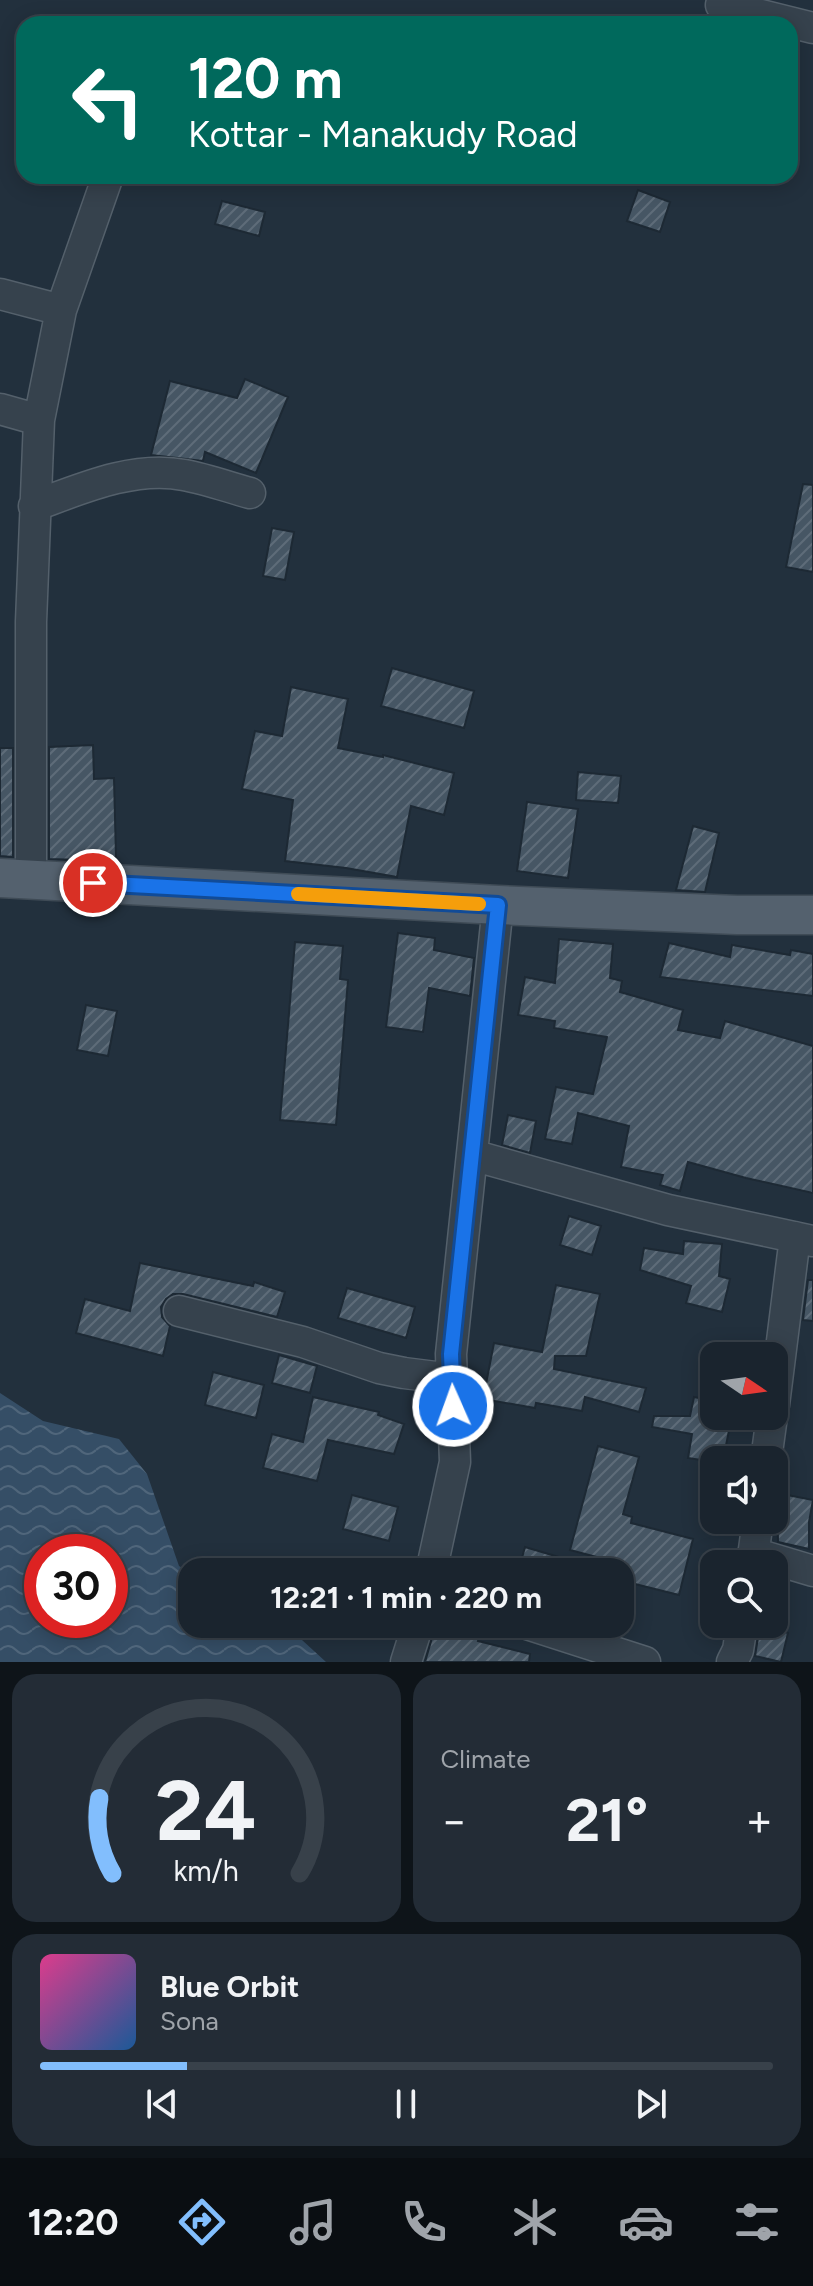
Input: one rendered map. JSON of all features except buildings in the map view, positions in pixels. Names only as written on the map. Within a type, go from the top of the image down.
[{"type":"main road","points":[[16,878],[498,905],[737,915],[813,915]]},
{"type":"street","points":[[721,5],[765,16]]},
{"type":"street","points":[[16,878],[39,420],[61,310],[105,184]]},
{"type":"street","points":[[0,294],[61,310]]},
{"type":"street","points":[[0,409],[39,420]]},
{"type":"street","points":[[34,506],[86,486],[153,474],[182,474],[250,493]]},
{"type":"street","points":[[434,1558],[455,1462],[451,1354],[498,905]]},
{"type":"street","points":[[472,1155],[668,1210],[804,1239],[785,1342]]},
{"type":"street","points":[[179,1311],[303,1342],[379,1368],[452,1379]]},
{"type":"street","points":[[788,1566],[813,1571]]},
{"type":"street","points":[[406,1662],[414,1638]]},
{"type":"street","points":[[570,1638],[645,1662]]},
{"type":"street","points":[[732,1662],[740,1638]]},
{"type":"water","points":[[0,1393],[43,1421],[119,1439],[147,1474],[178,1563],[178,1638],[299,1638],[326,1662],[0,1662]]},
{"type":"slow traffic","points":[[298,894],[479,904]]},
{"type":"route","points":[[93,883],[498,905],[451,1354],[453,1406]]}]
